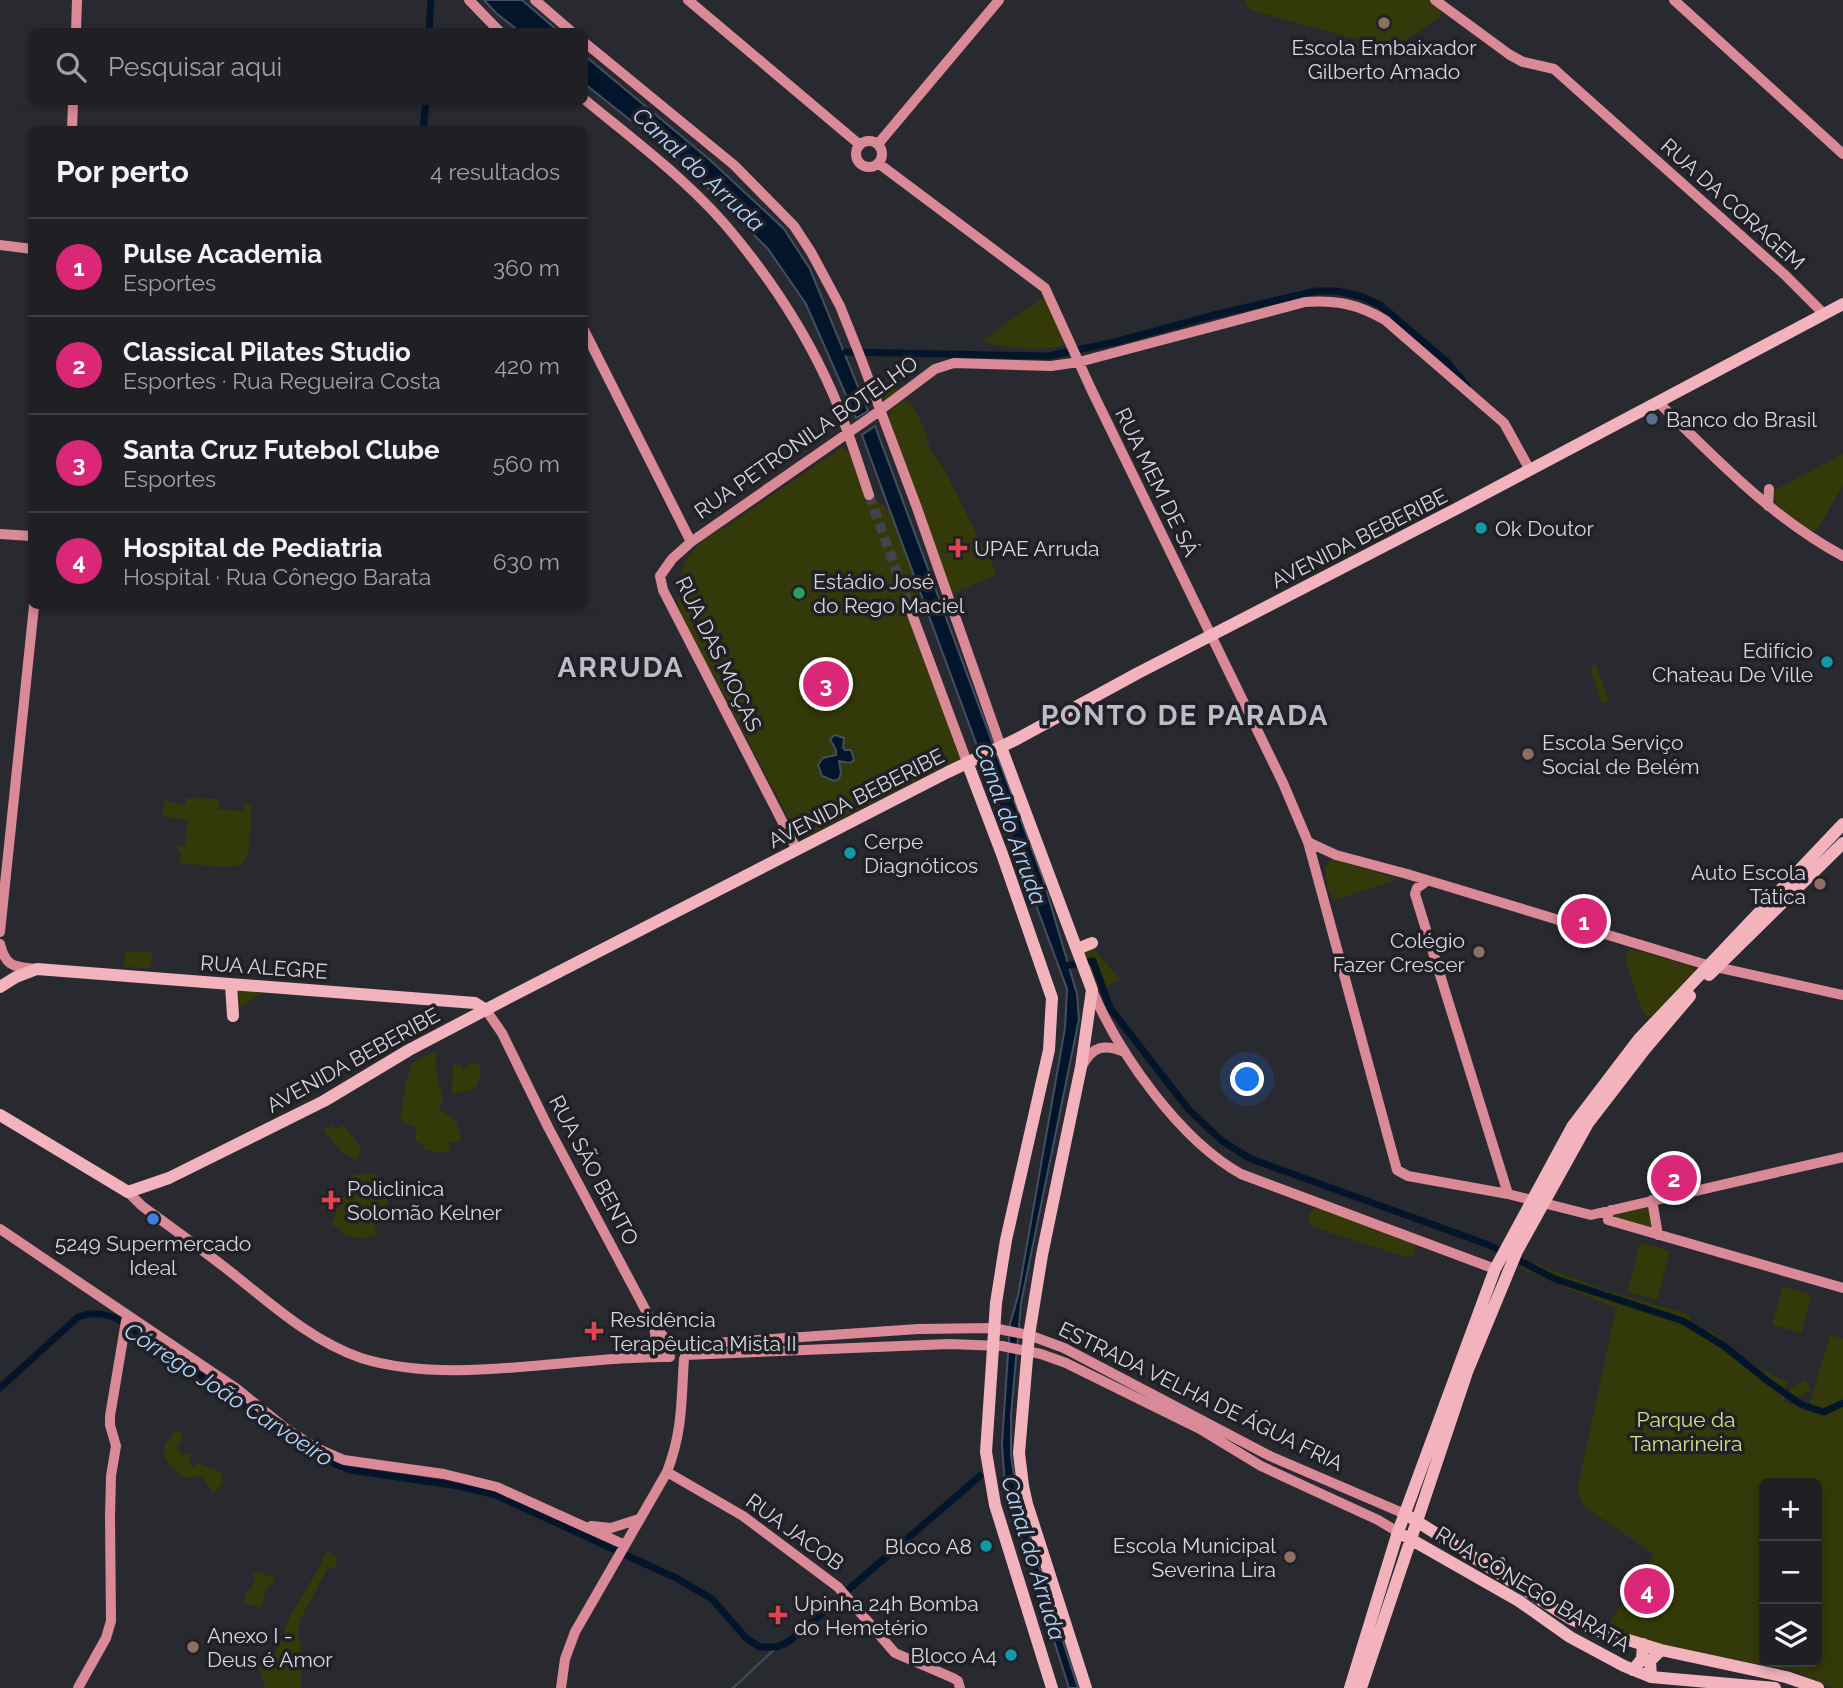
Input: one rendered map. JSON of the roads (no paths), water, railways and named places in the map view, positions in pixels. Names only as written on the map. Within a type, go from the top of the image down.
[{"type":"main road","name":"AVENIDA BEBERIBE","points":[[128,1192],[169,1178],[324,1101],[409,1050],[998,748],[1843,304]]},
{"type":"main road","points":[[998,748],[1090,984],[1082,1067],[1024,1334],[1019,1453],[1023,1486],[1086,1688]]},
{"type":"main road","points":[[972,760],[1052,998],[1049,1050],[1006,1240],[986,1452],[990,1485],[1015,1575],[1052,1688]]},
{"type":"main road","points":[[1361,1688],[1410,1539],[1411,1517],[1466,1372],[1501,1267],[1536,1202],[1588,1123],[1712,966],[1843,824]]},
{"type":"main road","points":[[1712,966],[1843,843]]},
{"type":"main road","points":[[1078,950],[1092,943]]},
{"type":"main road","name":"RUA ALEGRE","points":[[0,987],[37,969],[475,1003],[486,1010]]},
{"type":"main road","points":[[231,984],[233,1016]]},
{"type":"main road","points":[[0,1115],[128,1192]]},
{"type":"main road","points":[[1350,1688],[1398,1532],[1411,1517]]},
{"type":"main road","name":"RUA CÔNEGO BARATA","points":[[1411,1517],[1571,1619],[1602,1632],[1661,1650],[1775,1674],[1818,1688]]},
{"type":"main road","name":"RUA CÔNEGO BARATA","points":[[1398,1532],[1519,1601],[1570,1637],[1633,1670],[1651,1677],[1775,1688]]},
{"type":"main road","points":[[1633,1670],[1642,1659],[1643,1644]]},
{"type":"main road","points":[[1651,1677],[1650,1661],[1661,1650]]},
{"type":"street","points":[[76,28],[77,0]]},
{"type":"street","points":[[469,0],[496,28]]},
{"type":"street","points":[[535,0],[567,28]]},
{"type":"street","points":[[688,0],[860,145]]},
{"type":"street","points":[[878,144],[999,0]]},
{"type":"street","name":"RUA DA CORAGEM","points":[[1435,0],[1510,55],[1523,62],[1554,69],[1785,275],[1824,314]]},
{"type":"street","points":[[1674,0],[1843,154]]},
{"type":"street","points":[[588,45],[734,165],[794,226],[818,263],[840,306],[880,410],[998,748]]},
{"type":"street","points":[[588,102],[698,196],[737,238],[782,299],[812,349],[851,430],[869,495]]},
{"type":"street","points":[[72,126],[73,105]]},
{"type":"street","points":[[866,141],[878,144],[882,155],[878,163],[870,167],[859,162],[856,155],[860,145],[866,141]]},
{"type":"street","name":"RUA MEM DE SÁ","points":[[878,163],[1045,288],[1283,783],[1308,842],[1397,1170],[1408,1176],[1508,1194]]},
{"type":"street","points":[[0,245],[28,248]]},
{"type":"street","points":[[1075,352],[1306,302],[1342,303],[1365,308],[1385,320],[1504,423],[1530,470]]},
{"type":"street","name":"RUA DAS MOÇAS","points":[[588,338],[691,542],[672,559],[660,576],[660,582],[797,850]]},
{"type":"street","name":"RUA PETRONILA BOTELHO","points":[[691,542],[943,365],[954,363],[1051,366],[1075,352]]},
{"type":"street","points":[[1659,403],[1768,506],[1815,540],[1843,556]]},
{"type":"street","points":[[1768,506],[1769,489]]},
{"type":"street","points":[[0,534],[28,536]]},
{"type":"street","points":[[909,606],[972,760]]},
{"type":"street","points":[[0,932],[34,609]]},
{"type":"street","points":[[1308,842],[1336,855],[1395,870],[1712,966],[1843,995]]},
{"type":"street","points":[[1316,875],[1317,868],[1324,859],[1336,855]]},
{"type":"street","points":[[1395,870],[1398,884]]},
{"type":"street","points":[[1427,881],[1417,888],[1415,894],[1508,1194],[1591,1215],[1843,1157]]},
{"type":"street","name":"RUA ALEGRE","points":[[0,943],[5,960],[10,964],[37,969]]},
{"type":"street","points":[[1090,984],[1103,1017],[1125,1052],[1185,1130],[1211,1154],[1234,1170],[1501,1267]]},
{"type":"street","name":"RUA SÃO BENTO","points":[[486,1010],[502,1033],[548,1128],[653,1324],[678,1354]]},
{"type":"street","points":[[1082,1067],[1091,1052],[1100,1046],[1125,1052]]},
{"type":"street","name":"ESTRADA VELHA DE ÁGUA FRIA","points":[[128,1192],[142,1206],[303,1326],[332,1346],[361,1358],[388,1364],[453,1369],[525,1366],[650,1357],[918,1329],[999,1329],[1024,1334],[1063,1348],[1270,1455],[1411,1517]]},
{"type":"street","points":[[1653,1200],[1658,1235]]},
{"type":"street","points":[[1611,1210],[1608,1220],[1843,1288]]},
{"type":"street","points":[[0,1229],[237,1389],[314,1447],[344,1460],[444,1474],[497,1487],[581,1525],[622,1551]]},
{"type":"street","points":[[78,1688],[106,1638],[111,1621],[111,1476],[116,1446],[110,1416],[127,1317]]},
{"type":"street","points":[[650,1357],[657,1348],[653,1324]]},
{"type":"street","name":"ESTRADA VELHA DE ÁGUA FRIA","points":[[678,1354],[949,1344],[1023,1350],[1066,1363],[1112,1385],[1200,1429],[1261,1466],[1378,1520],[1398,1532]]},
{"type":"street","points":[[561,1688],[569,1644],[667,1472],[677,1444],[681,1395],[678,1354]]},
{"type":"street","name":"RUA JACOB","points":[[667,1472],[743,1516],[838,1587],[895,1653],[959,1685]]},
{"type":"street","points":[[581,1525],[611,1528],[639,1519]]},
{"type":"water","points":[[484,0],[522,0],[555,28],[515,28]]},
{"type":"water","name":"Canal do Arruda","points":[[588,58],[710,160],[784,229],[810,269],[868,411],[856,418],[806,304],[768,249],[679,159],[588,86]]},
{"type":"water","name":"Canal do Arruda","points":[[875,426],[1043,879],[1077,994],[1079,1019],[1021,1303],[1011,1415],[1011,1456],[1018,1501],[1078,1688],[1069,1688],[1005,1485],[1002,1444],[1010,1324],[1018,1296],[1065,1028],[1067,989],[862,435]]},
{"type":"water","points":[[835,735],[844,738],[843,748],[851,750],[854,760],[850,763],[839,761],[841,773],[839,779],[834,781],[822,776],[818,765],[823,758],[836,755],[830,739]]},
{"type":"waterway","points":[[429,28],[431,0]]},
{"type":"waterway","points":[[423,126],[426,105]]},
{"type":"waterway","points":[[846,352],[1048,356],[1115,342],[1316,291],[1337,291],[1360,296],[1380,305],[1446,361],[1467,386]]},
{"type":"waterway","points":[[1064,966],[1093,961],[1110,1008],[1189,1110],[1222,1141],[1251,1159],[1489,1245],[1555,1279],[1683,1321],[1724,1346],[1802,1405],[1824,1412],[1843,1403]]},
{"type":"waterway","name":"Córrego João Carvoeiro","points":[[0,1388],[78,1317],[108,1315],[118,1319],[317,1456],[350,1470],[459,1486],[496,1495],[678,1579],[712,1599],[746,1638],[760,1647],[777,1647],[788,1642],[840,1598]]},
{"type":"waterway","points":[[849,1589],[980,1476]]},
{"type":"waterway","points":[[733,1688],[777,1647]]},
{"type":"tunnel","points":[[869,495],[909,606]]},
{"type":"place","name":"Escola Embaixador Gilberto Amado","points":[[1384,23]]},
{"type":"place","name":"Banco do Brasil","points":[[1652,419]]},
{"type":"place","name":"Ok Doutor","points":[[1481,528]]},
{"type":"place","name":"UPAE Arruda","points":[[958,548]]},
{"type":"place","name":"Estádio José do Rego Maciel","points":[[799,593]]},
{"type":"place","name":"Edifício Chateau De Ville","points":[[1827,662]]},
{"type":"place","name":"Santa Cruz Futebol Clube","points":[[826,684]]},
{"type":"place","name":"Escola Serviço Social de Belém","points":[[1528,754]]},
{"type":"place","name":"Cerpe Diagnóticos","points":[[850,853]]},
{"type":"place","name":"Auto Escola Tática","points":[[1820,884]]},
{"type":"place","name":"Pulse Academia","points":[[1584,921]]},
{"type":"place","name":"Colégio Fazer Crescer","points":[[1479,952]]},
{"type":"place","name":"Classical Pilates Studio","points":[[1674,1178]]},
{"type":"place","name":"Policlinica Solomão Kelner","points":[[331,1200]]},
{"type":"place","name":"5249 Supermercado Ideal","points":[[153,1219]]},
{"type":"place","name":"Residência Terapêutica Mista II","points":[[594,1331]]},
{"type":"place","name":"Bloco A8","points":[[986,1546]]},
{"type":"place","name":"Escola Municipal Severina Lira","points":[[1290,1557]]},
{"type":"place","name":"Hospital de Pediatria","points":[[1647,1591]]},
{"type":"place","name":"Upinha 24h Bomba do Hemetério","points":[[778,1615]]},
{"type":"place","name":"Anexo I - Deus é Amor","points":[[193,1647]]},
{"type":"place","name":"Bloco A4","points":[[1011,1655]]},
{"type":"district","name":"ARRUDA","points":[[621,667]]},
{"type":"district","name":"PONTO DE PARADA","points":[[1185,715]]},
{"type":"park label","name":"Parque da Tamarineira","points":[[1686,1431]]}]
